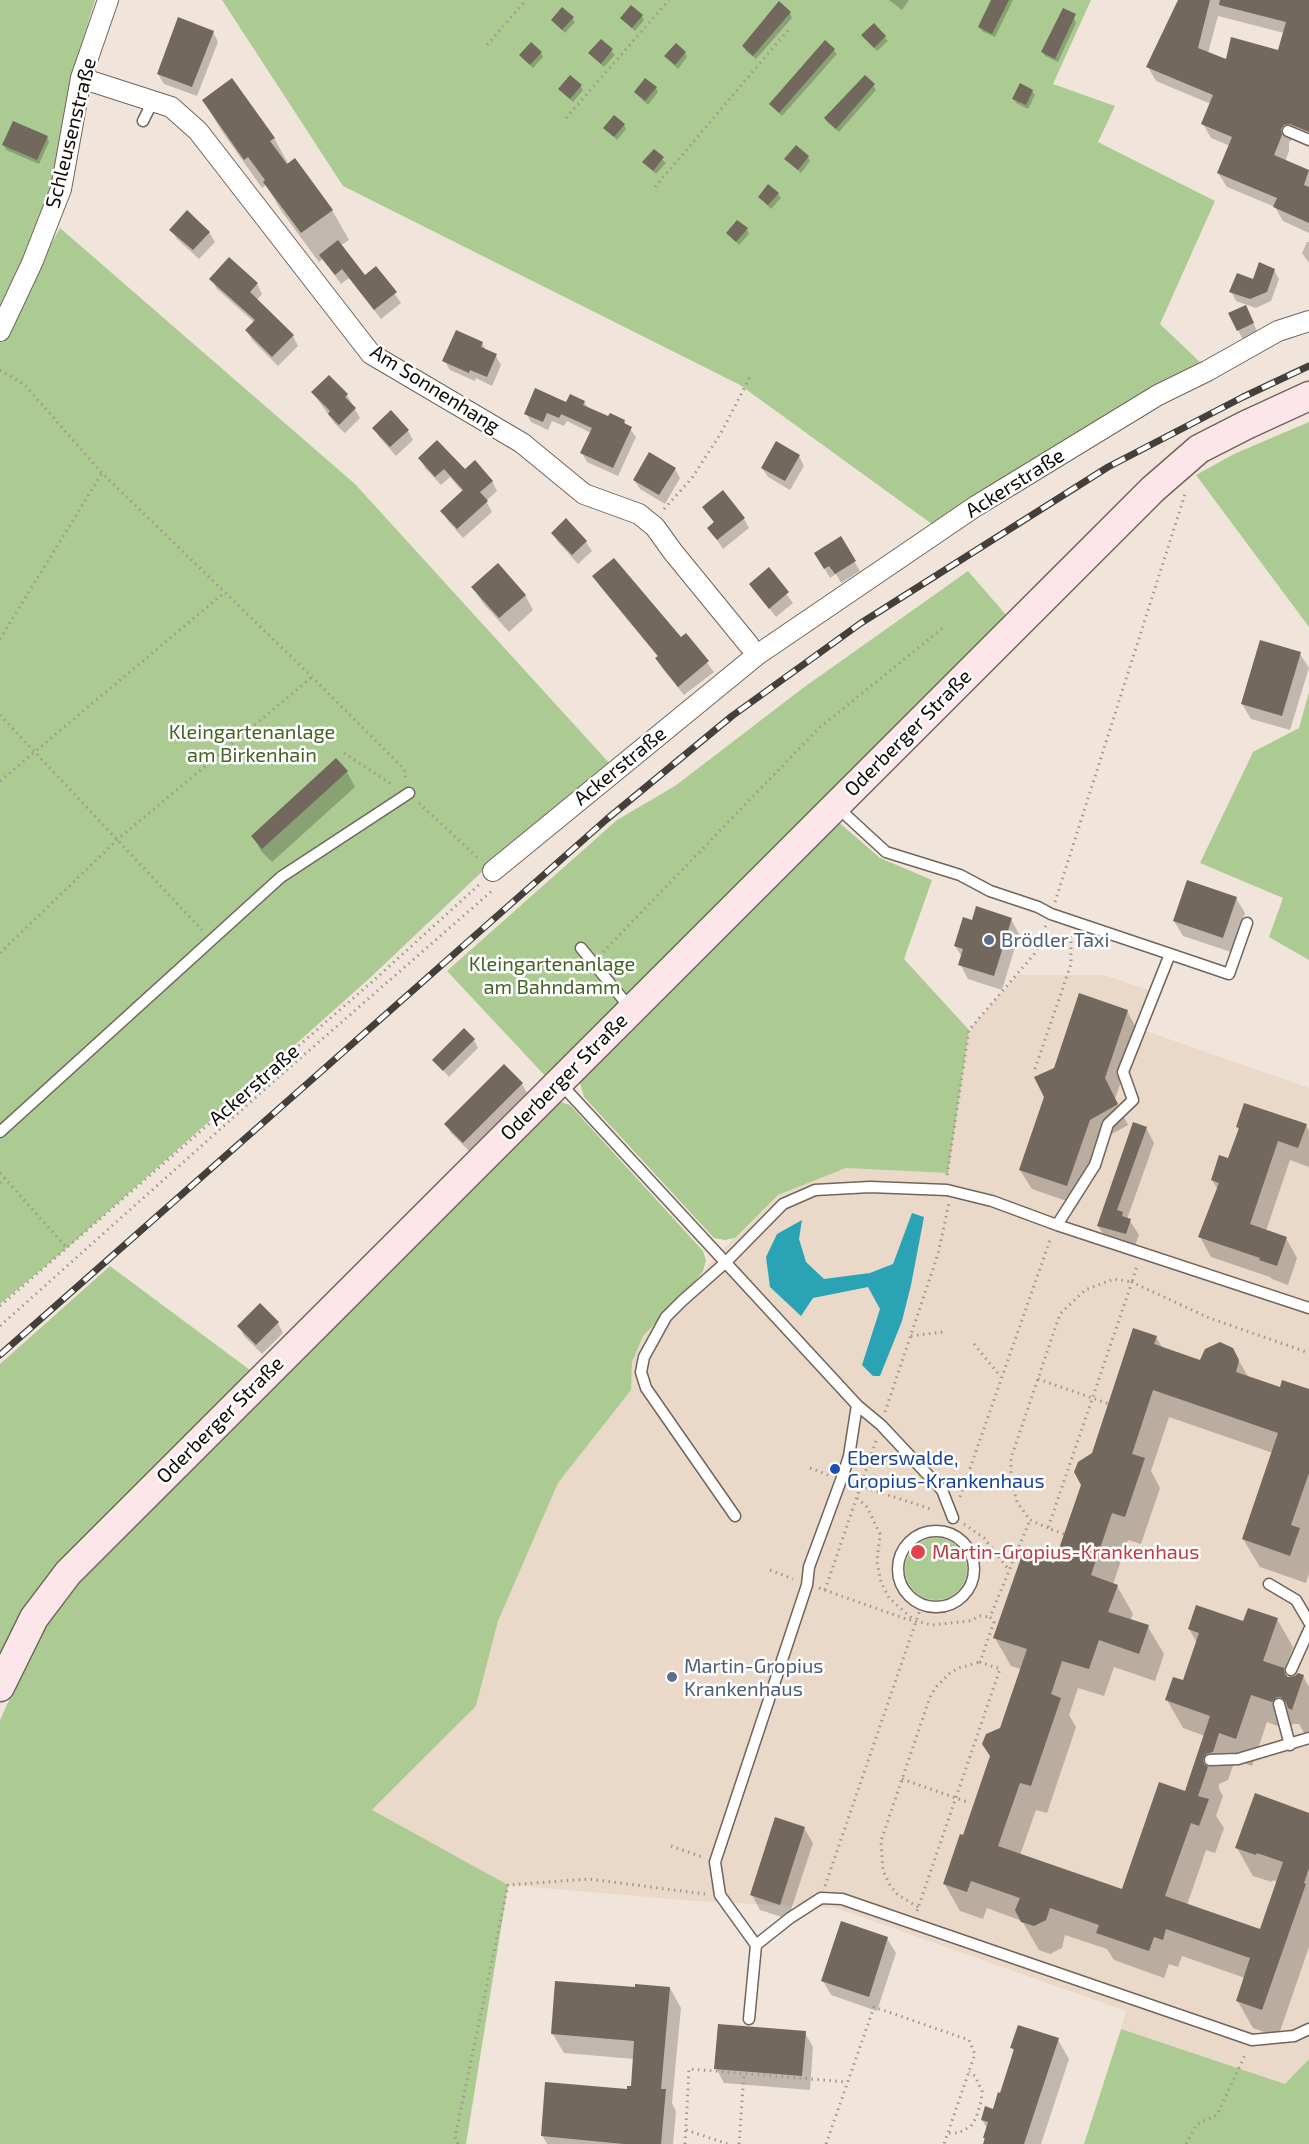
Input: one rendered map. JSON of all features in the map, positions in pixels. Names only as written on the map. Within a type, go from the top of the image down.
[{"type":"main road","name":"Oderberger Straße","points":[[0,1687],[34,1618],[68,1573],[1153,489],[1200,449],[1309,396]]},
{"type":"street","name":"Schleusenstraße","points":[[0,331],[32,263],[61,189],[81,78],[108,0]]},
{"type":"street","name":"Am Sonnenhang","points":[[81,78],[171,107],[198,131],[371,354],[522,442],[584,494],[639,514],[651,524],[749,645]]},
{"type":"street","name":"Ackerstraße","points":[[497,877],[757,655],[976,506],[1158,395],[1207,371],[1278,331],[1309,321]]},
{"type":"lane","points":[[144,121],[153,101]]},
{"type":"lane","points":[[1288,131],[1309,140]]},
{"type":"lane","points":[[0,1132],[281,877],[409,793]]},
{"type":"lane","points":[[835,806],[886,852],[960,875],[990,891],[1038,907],[1070,921],[1229,974],[1247,923]]},
{"type":"lane","points":[[581,948],[632,1009]]},
{"type":"lane","points":[[1057,1225],[1095,1165],[1108,1124],[1133,1100],[1123,1072],[1170,954]]},
{"type":"lane","points":[[559,1082],[857,1405],[881,1425],[942,1490],[953,1518]]},
{"type":"lane","points":[[735,1516],[646,1388],[641,1372],[644,1358],[666,1317],[725,1263],[783,1204],[815,1190],[870,1187],[947,1190],[992,1201],[1057,1225],[1309,1308]]},
{"type":"lane","points":[[749,2019],[756,1945],[720,1895],[715,1862],[807,1584],[809,1567],[849,1456],[857,1405]]},
{"type":"lane","points":[[931,1531],[947,1532],[961,1540],[970,1553],[974,1568],[972,1581],[963,1595],[950,1604],[935,1607],[922,1604],[909,1595],[901,1585],[898,1569],[900,1557],[908,1543],[919,1535],[931,1531]]},
{"type":"lane","points":[[1269,1584],[1296,1600],[1309,1622]]},
{"type":"lane","points":[[1291,1670],[1309,1630]]},
{"type":"lane","points":[[1278,1704],[1290,1745]]},
{"type":"lane","points":[[1210,1760],[1238,1759],[1309,1738]]},
{"type":"lane","points":[[756,1945],[790,1918],[820,1899],[842,1899],[1252,2040],[1294,2036],[1309,2029]]},
{"type":"path","points":[[488,45],[526,0]]},
{"type":"path","points":[[566,118],[669,0]]},
{"type":"path","points":[[655,187],[789,29]]},
{"type":"path","points":[[0,370],[24,384],[102,473],[404,769],[409,793]]},
{"type":"path","points":[[651,524],[692,478],[721,433],[750,377]]},
{"type":"path","points":[[0,639],[102,473]]},
{"type":"path","points":[[825,1590],[938,1254],[949,1202],[948,1173],[969,1030],[1036,952],[1051,914],[1186,490]]},
{"type":"path","points":[[0,781],[225,592]]},
{"type":"path","points":[[593,962],[818,729],[944,627]]},
{"type":"path","points":[[0,953],[118,839],[312,677]]},
{"type":"path","points":[[0,715],[212,941]]},
{"type":"path","points":[[0,1326],[497,877],[409,793],[388,783],[344,753]]},
{"type":"path","name":"Ackerstraße","points":[[0,1306],[373,981],[497,877]]},
{"type":"path","points":[[1035,1069],[1071,964],[1070,921]]},
{"type":"path","points":[[0,1173],[67,1248]]},
{"type":"path","points":[[0,1183],[5,1178]]},
{"type":"path","points":[[953,1518],[1047,1245],[1057,1225]]},
{"type":"path","points":[[1048,1528],[1132,1282],[1140,1252]]},
{"type":"path","points":[[1064,1533],[1030,1520],[1017,1502],[1011,1479],[1011,1458],[1060,1314],[1085,1290],[1114,1279],[1132,1282],[1208,1317],[1309,1353]]},
{"type":"path","points":[[911,1336],[944,1332]]},
{"type":"path","points":[[974,1344],[1001,1377]]},
{"type":"path","points":[[1038,1379],[1109,1404]]},
{"type":"path","points":[[857,1498],[867,1507],[880,1533],[878,1562],[881,1582],[889,1598],[916,1621]]},
{"type":"path","points":[[903,1499],[953,1518],[984,1538],[1010,1571]]},
{"type":"path","points":[[990,1617],[1030,1520]]},
{"type":"path","points":[[770,1570],[932,1625],[969,1621],[980,1616],[990,1617],[994,1622],[980,1662]]},
{"type":"path","points":[[820,1899],[922,1604]]},
{"type":"path","points":[[913,1924],[919,1908],[1000,1669],[980,1662],[959,1668],[951,1673],[930,1697],[881,1842],[883,1871],[890,1885],[898,1895],[919,1908]]},
{"type":"path","points":[[902,1779],[970,1803]]},
{"type":"path","points":[[671,1846],[715,1862]]},
{"type":"path","points":[[458,2144],[455,2137],[508,1886],[589,1879],[720,1895]]},
{"type":"path","points":[[826,2144],[874,2007],[969,2040],[975,2054],[944,2144]]},
{"type":"path","points":[[1186,2144],[1197,2124],[1217,2115],[1252,2040]]},
{"type":"path","points":[[685,2144],[689,2069],[847,2082]]},
{"type":"path","points":[[948,2133],[959,2133],[970,2126],[976,2118],[982,2091],[975,2076],[969,2072]]},
{"type":"path","points":[[739,2144],[744,2074]]},
{"type":"path","points":[[686,2130],[728,2144]]},
{"type":"shaded area","name":"Martin-Gropius-Krankenhaus","points":[[1017,975],[1104,975],[1160,994],[1146,1031],[1309,1088],[1309,2059],[1285,2084],[1121,2029],[1126,2011],[836,1908],[695,1901],[508,1885],[372,1811],[476,1706],[498,1621],[558,1483],[631,1390],[632,1362],[643,1336],[690,1288],[717,1255],[778,1195],[846,1168],[947,1173],[969,1030]]},
{"type":"green space","points":[[0,0],[95,0],[73,71],[54,188],[0,331]]},
{"type":"green space","points":[[222,0],[1091,0],[1053,84],[1115,106],[1098,142],[1215,201],[1160,324],[1202,364],[936,527],[740,385],[343,186]]},
{"type":"green space","name":"Kleingartenanlage am Birkenhain","points":[[60,228],[355,484],[611,765],[488,866],[371,977],[67,1248],[0,1304],[0,335]]},
{"type":"green space","points":[[1309,422],[1309,627],[1196,475],[1234,454]]},
{"type":"green space","name":"Kleingartenanlage am Bahndamm","points":[[968,571],[1007,616],[549,1080],[447,971],[617,820],[675,786],[803,688]]},
{"type":"green space","points":[[1309,692],[1309,960],[1269,937],[1283,898],[1200,863],[1253,752],[1299,728]]},
{"type":"green space","points":[[835,819],[880,858],[932,880],[904,959],[969,1030],[948,1173],[846,1168],[778,1195],[735,1238],[725,1240],[714,1238],[584,1097],[580,1083],[584,1071]]},
{"type":"green space","points":[[560,1102],[570,1105],[703,1251],[706,1261],[703,1271],[690,1288],[643,1336],[632,1362],[631,1390],[558,1483],[498,1621],[476,1706],[372,1810],[508,1885],[466,2144],[0,2144],[0,1720],[44,1624],[81,1572],[541,1108]]},
{"type":"green space","points":[[110,1266],[254,1373],[28,1614],[0,1654],[0,1364]]},
{"type":"green space","points":[[936,1538],[948,1540],[958,1547],[965,1557],[967,1569],[965,1581],[958,1591],[948,1598],[936,1600],[924,1598],[914,1591],[907,1581],[905,1569],[907,1557],[914,1547],[924,1540]]},
{"type":"green space","points":[[1121,2029],[1285,2084],[1309,2059],[1309,2144],[1084,2144]]},
{"type":"water","points":[[912,1213],[924,1217],[911,1285],[902,1321],[880,1376],[873,1376],[862,1365],[880,1309],[868,1287],[813,1298],[801,1316],[770,1287],[766,1257],[777,1234],[802,1220],[799,1239],[806,1262],[824,1279],[870,1273],[893,1264]]},
{"type":"building","points":[[991,0],[1009,0],[992,34],[978,27]]},
{"type":"building","points":[[1178,0],[1210,0],[1198,48],[1226,59],[1231,37],[1278,50],[1286,22],[1219,5],[1220,0],[1309,0],[1309,132],[1290,124],[1284,125],[1274,155],[1309,170],[1304,185],[1309,187],[1309,223],[1273,207],[1277,198],[1217,173],[1232,137],[1201,124],[1213,95],[1146,67]]},
{"type":"building","points":[[779,1],[791,12],[753,56],[742,46]]},
{"type":"building","points":[[631,5],[643,15],[632,28],[620,18]]},
{"type":"building","points":[[562,7],[574,17],[562,30],[551,20]]},
{"type":"building","points":[[1063,8],[1076,14],[1055,59],[1041,52]]},
{"type":"building","points":[[178,17],[214,31],[192,87],[157,74]]},
{"type":"building","points":[[874,23],[886,36],[874,48],[861,35]]},
{"type":"building","points":[[601,39],[613,49],[601,64],[588,53]]},
{"type":"building","points":[[825,40],[835,49],[779,113],[769,104]]},
{"type":"building","points":[[531,42],[542,52],[530,65],[519,55]]},
{"type":"building","points":[[676,43],[686,52],[675,65],[664,56]]},
{"type":"building","points":[[570,75],[582,85],[570,99],[558,89]]},
{"type":"building","points":[[865,75],[875,84],[836,129],[824,118]]},
{"type":"building","points":[[232,78],[275,138],[270,141],[287,164],[295,158],[333,210],[301,233],[263,182],[265,180],[248,157],[244,160],[202,100]]},
{"type":"building","points":[[645,78],[657,87],[645,101],[634,92]]},
{"type":"building","points":[[1020,83],[1033,90],[1026,105],[1012,99]]},
{"type":"building","points":[[614,115],[625,124],[614,137],[603,128]]},
{"type":"building","points":[[13,121],[48,136],[37,160],[2,145]]},
{"type":"building","points":[[796,145],[809,156],[798,170],[784,159]]},
{"type":"building","points":[[654,149],[664,157],[653,171],[642,162]]},
{"type":"building","points":[[768,184],[779,193],[768,205],[758,197]]},
{"type":"building","points":[[187,210],[210,232],[193,250],[169,230]]},
{"type":"building","points":[[737,220],[748,228],[736,242],[726,233]]},
{"type":"building","points":[[338,240],[365,275],[376,266],[397,292],[374,310],[342,269],[335,275],[319,255]]},
{"type":"building","points":[[229,257],[258,283],[250,292],[294,335],[272,357],[245,330],[255,320],[209,279]]},
{"type":"building","points":[[1259,262],[1275,269],[1267,292],[1250,299],[1229,292],[1237,273],[1253,279]]},
{"type":"building","points":[[1246,305],[1254,323],[1237,331],[1228,313]]},
{"type":"building","points":[[456,330],[483,342],[481,347],[497,354],[487,377],[470,370],[469,373],[442,361]]},
{"type":"building","points":[[329,375],[348,394],[345,397],[356,408],[339,425],[328,414],[330,411],[311,392]]},
{"type":"building","points":[[535,388],[566,402],[570,394],[585,401],[583,405],[608,416],[610,413],[625,420],[624,423],[632,427],[613,468],[580,453],[592,428],[561,414],[559,418],[547,413],[543,422],[524,414]]},
{"type":"building","points":[[391,410],[409,430],[390,447],[372,428]]},
{"type":"building","points":[[437,440],[465,469],[475,460],[493,481],[480,492],[488,501],[457,529],[440,511],[463,490],[444,469],[435,477],[418,458]]},
{"type":"building","points":[[776,441],[800,455],[785,481],[761,468]]},
{"type":"building","points":[[649,452],[676,468],[659,495],[633,480]]},
{"type":"building","points":[[723,490],[745,518],[717,540],[707,528],[714,522],[702,507]]},
{"type":"building","points":[[566,518],[587,541],[572,555],[551,533]]},
{"type":"building","points":[[841,536],[856,561],[835,574],[829,566],[824,569],[814,553]]},
{"type":"building","points":[[614,558],[681,637],[686,633],[709,661],[678,687],[655,658],[658,656],[592,576]]},
{"type":"building","points":[[498,563],[526,595],[499,618],[471,587]]},
{"type":"building","points":[[769,567],[789,592],[769,609],[749,584]]},
{"type":"building","points":[[1260,640],[1301,652],[1282,716],[1241,704]]},
{"type":"building","points":[[336,758],[348,771],[262,849],[251,836]]},
{"type":"building","points":[[1187,880],[1237,897],[1223,938],[1173,921]]},
{"type":"building","points":[[976,906],[1012,918],[994,976],[958,965],[963,949],[954,946],[963,917],[972,920]]},
{"type":"building","points":[[1079,993],[1128,1010],[1105,1078],[1118,1104],[1090,1120],[1067,1186],[1019,1170],[1044,1097],[1034,1077],[1054,1068]]},
{"type":"building","points":[[464,1028],[475,1039],[443,1071],[432,1060]]},
{"type":"building","points":[[504,1064],[523,1083],[463,1143],[444,1124]]},
{"type":"building","points":[[1244,1103],[1307,1124],[1298,1148],[1278,1141],[1250,1224],[1287,1237],[1277,1266],[1198,1237],[1219,1183],[1211,1180],[1219,1155],[1228,1158],[1239,1128],[1236,1127]]},
{"type":"building","points":[[1133,1122],[1147,1127],[1117,1210],[1123,1212],[1122,1216],[1131,1219],[1126,1234],[1097,1226]]},
{"type":"building","points":[[260,1303],[279,1322],[256,1345],[237,1326]]},
{"type":"building","points":[[1133,1328],[1157,1336],[1154,1344],[1200,1360],[1205,1349],[1220,1342],[1233,1348],[1239,1360],[1236,1372],[1280,1387],[1282,1380],[1309,1389],[1309,1473],[1291,1525],[1300,1528],[1290,1556],[1242,1539],[1278,1433],[1153,1390],[1132,1454],[1145,1458],[1125,1517],[1112,1513],[1091,1575],[1118,1585],[1108,1612],[1149,1625],[1139,1654],[1099,1640],[1089,1669],[1062,1661],[1051,1694],[1061,1698],[1031,1786],[1020,1783],[998,1846],[1122,1889],[1159,1782],[1185,1791],[1210,1716],[1165,1700],[1173,1677],[1183,1680],[1199,1633],[1188,1629],[1196,1605],[1243,1621],[1248,1608],[1278,1618],[1263,1661],[1284,1668],[1288,1677],[1298,1673],[1304,1675],[1292,1710],[1281,1697],[1277,1697],[1272,1702],[1251,1695],[1236,1739],[1219,1733],[1213,1752],[1206,1754],[1203,1760],[1208,1767],[1198,1796],[1209,1799],[1199,1826],[1191,1823],[1165,1896],[1260,1929],[1283,1862],[1235,1848],[1255,1793],[1309,1813],[1309,1868],[1304,1883],[1306,1884],[1262,2010],[1236,2001],[1250,1958],[1166,1929],[1163,1940],[1154,1937],[1149,1951],[1096,1933],[1099,1925],[1050,1908],[1046,1920],[1034,1926],[1021,1922],[1015,1910],[1020,1898],[971,1881],[967,1892],[943,1884],[960,1834],[963,1835],[990,1756],[982,1744],[986,1734],[1000,1728],[1027,1649],[993,1638],[1023,1552],[1054,1563],[1081,1485],[1074,1472],[1078,1462],[1092,1453]]},
{"type":"building","points":[[775,1817],[805,1827],[780,1905],[750,1895]]},
{"type":"building","points":[[841,1921],[888,1937],[869,1997],[821,1981]]},
{"type":"building","points":[[555,1981],[635,1987],[635,1984],[670,1987],[661,2089],[666,2089],[661,2144],[624,2144],[541,2136],[545,2082],[627,2089],[627,2086],[631,2086],[634,2041],[551,2034]]},
{"type":"building","points":[[718,2024],[806,2031],[802,2076],[714,2069]]},
{"type":"building","points":[[1018,2025],[1059,2038],[1024,2144],[983,2144],[988,2122],[981,2120],[985,2106],[993,2109],[998,2092],[1000,2093],[1014,2049],[1010,2048]]},
{"type":"railway","points":[[0,1355],[607,819],[732,716],[861,623],[1108,467],[1243,397],[1309,366]]},
{"type":"place","name":"Brödler Taxi","points":[[989,940]]},
{"type":"place","name":"Eberswalde, Gropius-Krankenhaus","points":[[835,1469]]},
{"type":"place","name":"Martin-Gropius-Krankenhaus","points":[[918,1552]]},
{"type":"place","name":"Martin-Gropius Krankenhaus","points":[[672,1677]]}]
